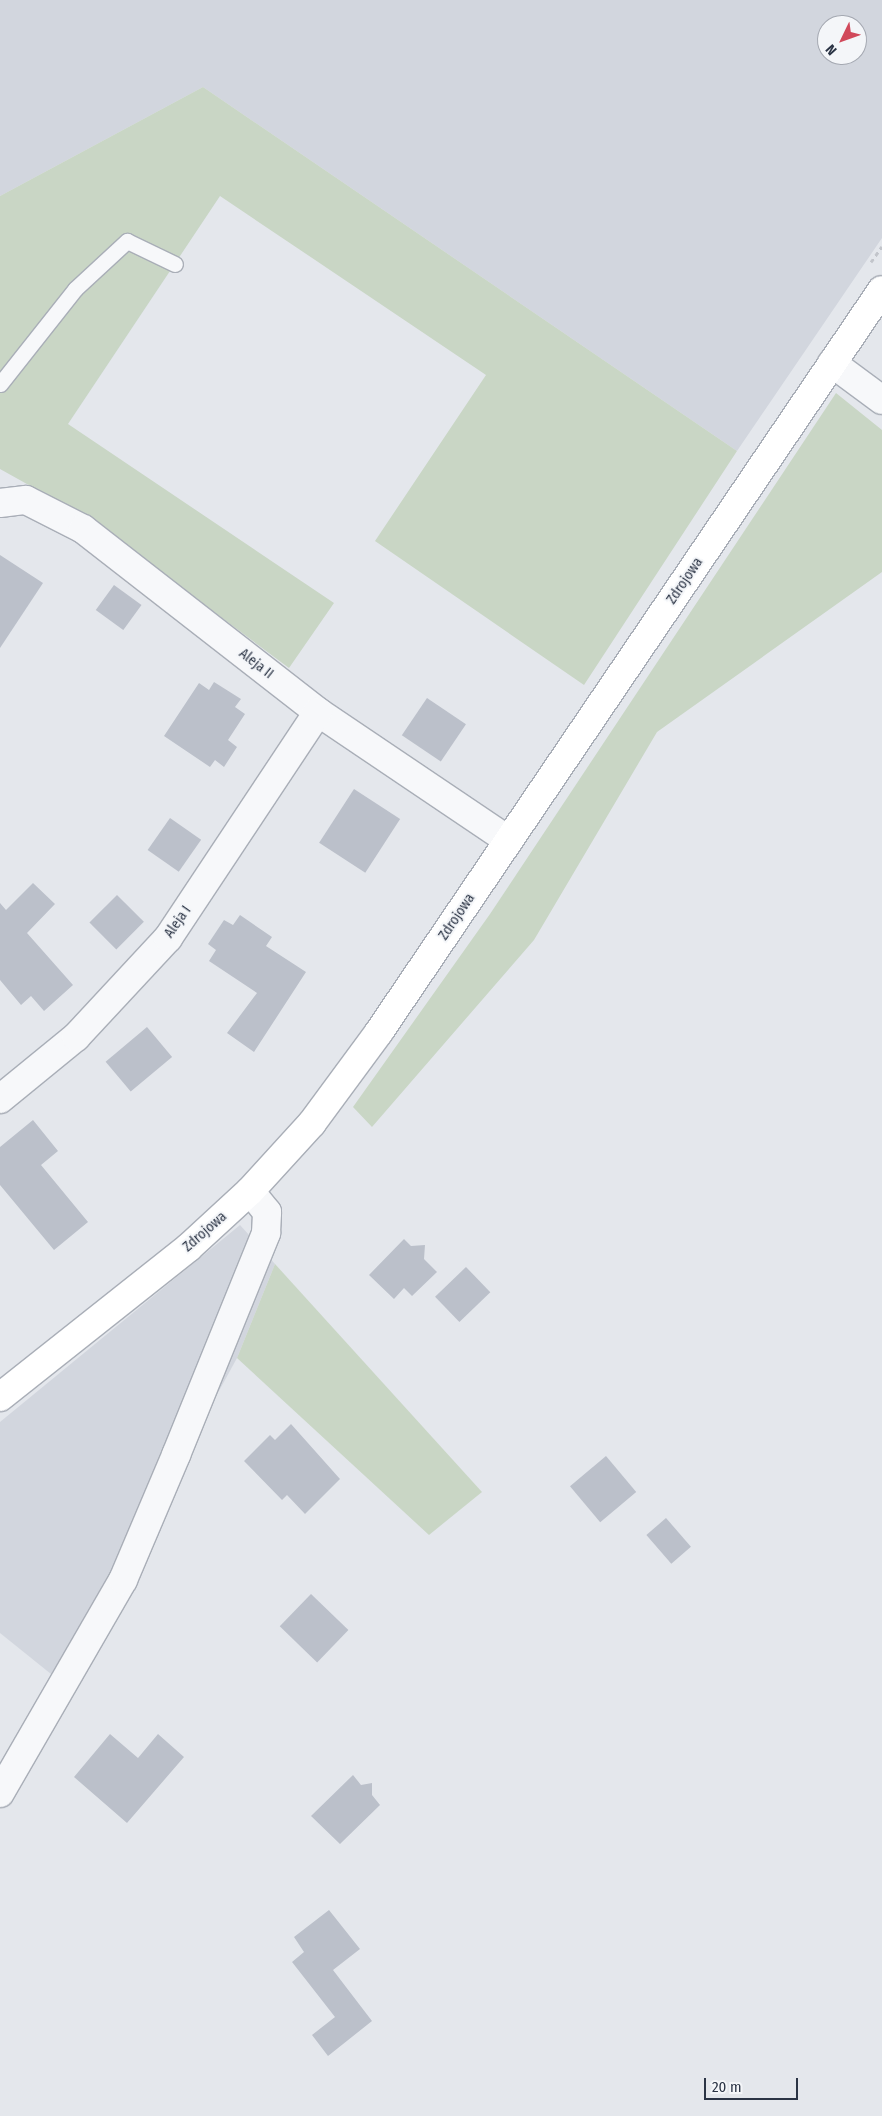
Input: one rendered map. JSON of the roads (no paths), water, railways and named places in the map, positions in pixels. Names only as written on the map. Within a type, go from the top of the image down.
[{"type":"street","name":"Zdrojowa","points":[[0,1397],[188,1248],[250,1191],[340,1088],[882,290]]},
{"type":"street","points":[[832,363],[882,400]]},
{"type":"street","name":"Aleja II","points":[[0,503],[26,500],[83,529],[318,712],[509,841]]},
{"type":"street","name":"Aleja I","points":[[0,1099],[76,1037],[168,938],[318,712]]},
{"type":"street","points":[[0,1793],[123,1580],[195,1410],[266,1233],[267,1212],[250,1191]]},
{"type":"lane","points":[[0,384],[75,289],[127,241],[175,264]]}]
